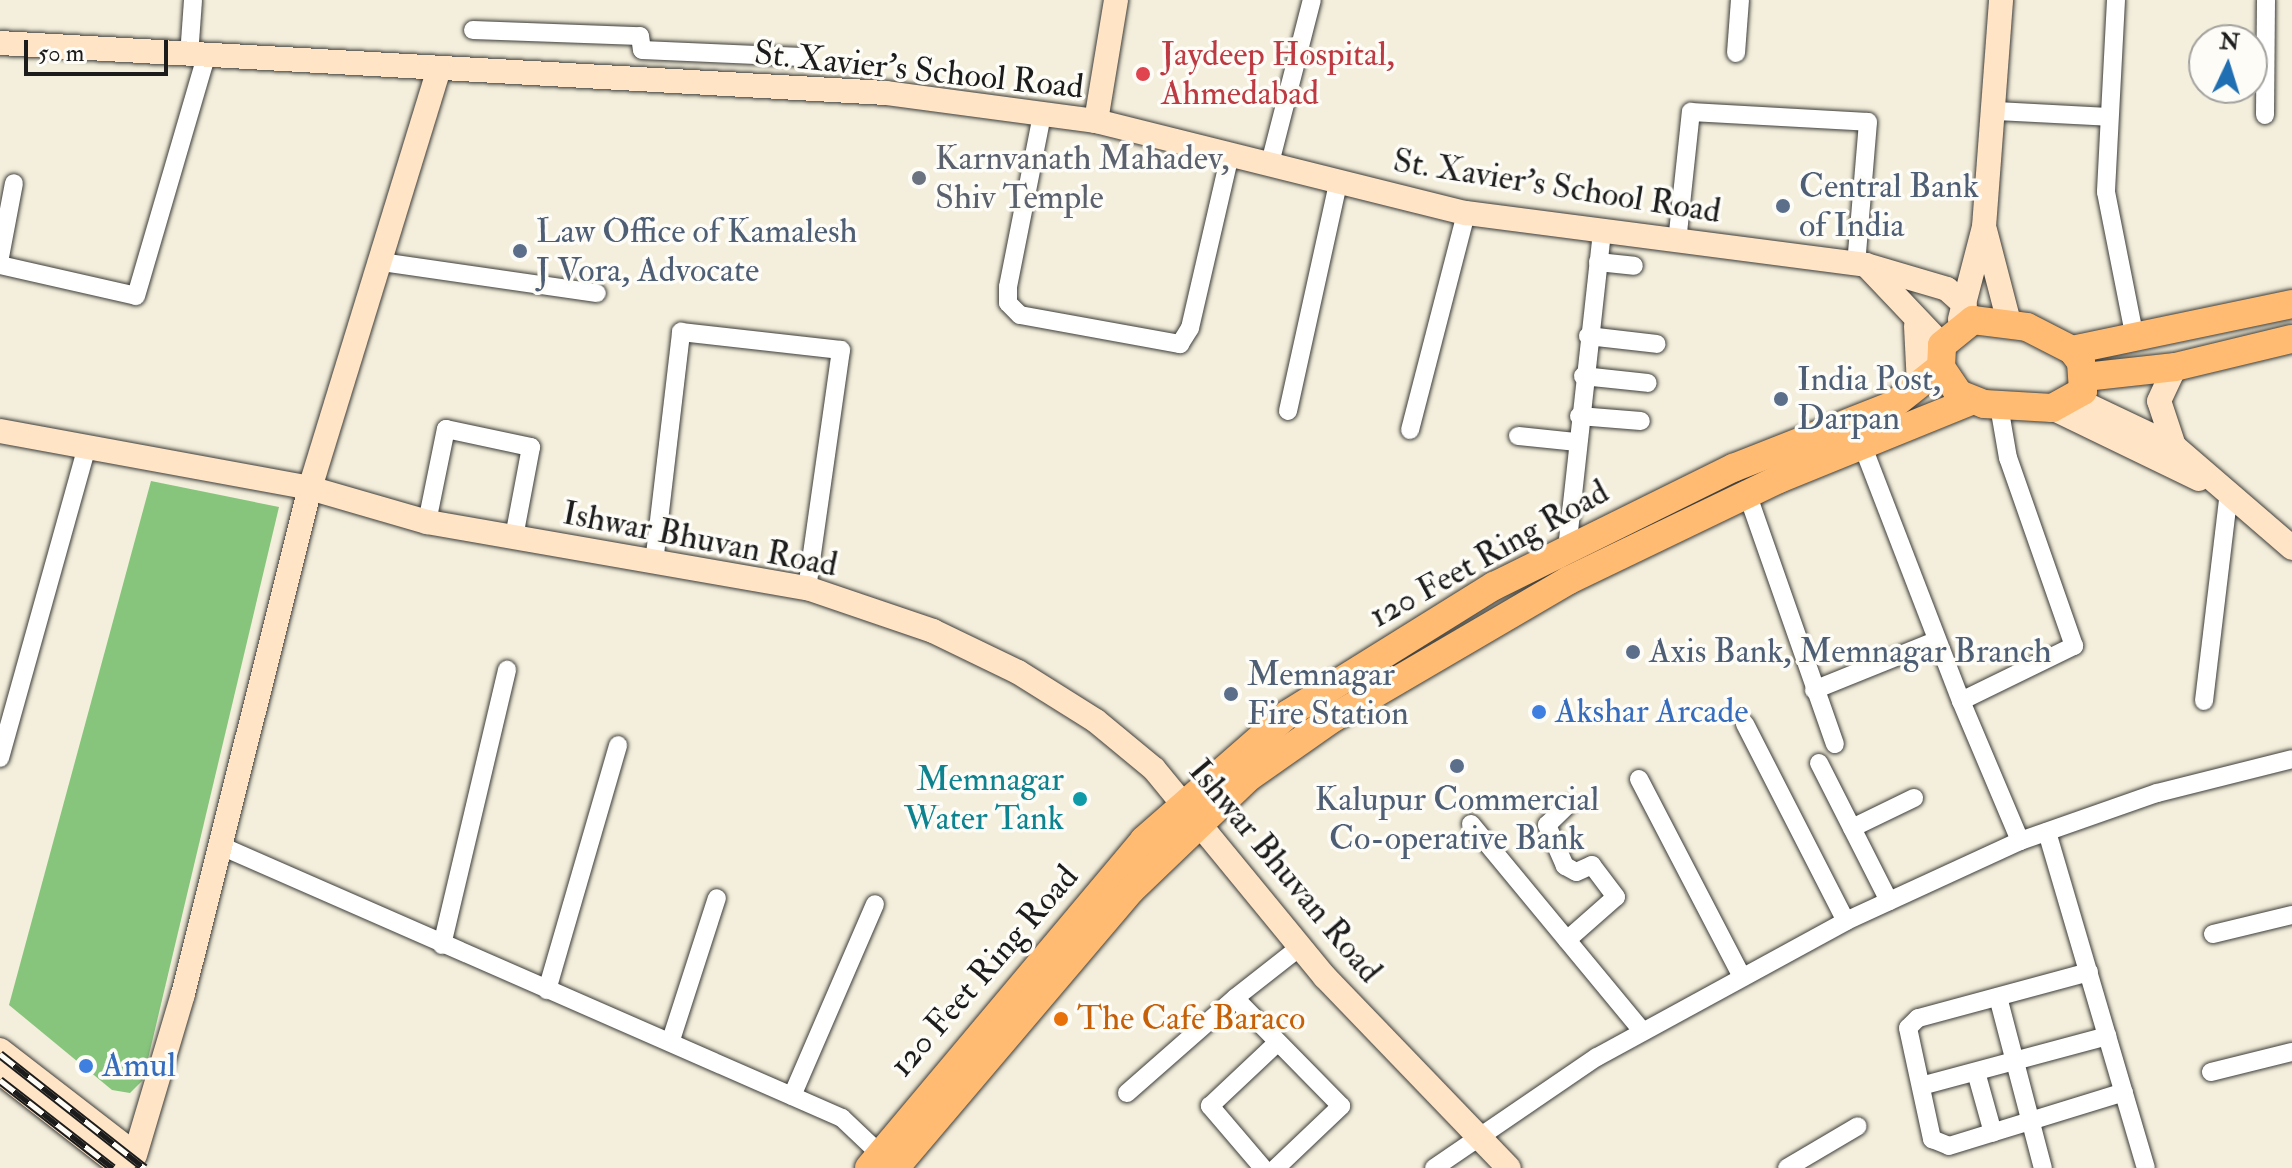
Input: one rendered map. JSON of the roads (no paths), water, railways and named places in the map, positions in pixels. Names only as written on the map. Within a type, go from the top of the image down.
[{"type":"main road","points":[[2292,304],[2072,350],[2009,322],[1945,346],[1971,401],[1999,406],[2071,395],[2292,339]]},
{"type":"main road","name":"120 Feet Ring Road","points":[[888,1165],[1189,812],[1288,714],[1567,549],[1733,468],[1893,405],[1945,346]]},
{"type":"main road","points":[[2071,395],[2072,350]]},
{"type":"main road","name":"120 Feet Ring Road","points":[[1189,812],[1333,718],[1458,642],[1747,493],[1971,401]]},
{"type":"street","points":[[0,265],[136,296],[198,56],[193,0]]},
{"type":"street","points":[[1096,121],[1116,0]]},
{"type":"street","points":[[1270,163],[1312,0]]},
{"type":"street","points":[[1736,53],[1740,0]]},
{"type":"street","points":[[1945,346],[1984,227],[1996,111],[2001,0]]},
{"type":"street","points":[[2116,0],[2106,192],[2135,339]]},
{"type":"street","points":[[2265,115],[2266,0]]},
{"type":"street","points":[[473,30],[640,36],[642,50],[802,57]]},
{"type":"street","name":"St. Xavier's School Road","points":[[0,43],[438,71],[886,93],[1096,121],[1270,163],[1338,184],[1466,213],[1602,234],[1861,264],[1947,289],[1945,346]]},
{"type":"street","points":[[134,1162],[221,846],[310,488],[438,71]]},
{"type":"street","points":[[1996,111],[2109,117]]},
{"type":"street","points":[[1677,242],[1691,112],[1868,122],[1861,264],[1916,326],[1945,346]]},
{"type":"street","points":[[1042,115],[1008,287],[1008,303],[1020,315],[1180,344],[1190,328],[1230,155]]},
{"type":"street","points":[[0,257],[14,183]]},
{"type":"street","points":[[1288,411],[1338,184]]},
{"type":"street","points":[[1410,430],[1466,213]]},
{"type":"street","points":[[1984,227],[2009,322]]},
{"type":"street","points":[[1567,549],[1583,376],[1602,234]]},
{"type":"street","points":[[381,262],[597,293]]},
{"type":"street","points":[[1598,262],[1634,266]]},
{"type":"street","points":[[1916,326],[1945,346]]},
{"type":"street","points":[[654,563],[681,332],[841,350],[807,588]]},
{"type":"street","points":[[1588,336],[1657,344]]},
{"type":"street","points":[[2174,446],[2159,401],[2175,367]]},
{"type":"street","points":[[1583,376],[1648,383]]},
{"type":"street","points":[[2071,395],[2174,446],[2222,493]]},
{"type":"street","points":[[2071,395],[2222,493],[2292,548]]},
{"type":"street","points":[[1961,701],[2074,646],[2008,458],[1999,406]]},
{"type":"street","points":[[1579,416],[1641,421]]},
{"type":"street","points":[[427,522],[446,429],[531,447],[514,537]]},
{"type":"street","name":"Ishwar Bhuvan Road","points":[[0,431],[310,488],[427,522],[807,588],[933,631],[1018,672],[1096,721],[1189,812],[1300,947],[1509,1168]]},
{"type":"street","points":[[1518,436],[1576,442]]},
{"type":"street","points":[[0,758],[87,447]]},
{"type":"street","points":[[1863,447],[1935,641],[2020,841]]},
{"type":"street","points":[[1747,493],[1835,744]]},
{"type":"street","points":[[2204,701],[2222,493]]},
{"type":"street","points":[[1814,690],[1935,641]]},
{"type":"street","points":[[442,945],[507,670]]},
{"type":"street","points":[[1745,724],[1846,921]]},
{"type":"street","points":[[547,990],[618,745]]},
{"type":"street","points":[[1434,1168],[1476,1134],[1642,1031],[1846,921],[2020,841],[2157,793],[2292,759]]},
{"type":"street","points":[[1819,763],[1889,901]]},
{"type":"street","points":[[1639,779],[1742,977]]},
{"type":"street","points":[[1852,828],[1914,798]]},
{"type":"street","points":[[1567,940],[1616,897],[1592,865],[1576,872],[1565,866],[1547,825],[1568,805]]},
{"type":"street","points":[[1471,824],[1642,1031]]},
{"type":"street","points":[[2047,832],[2146,1168]]},
{"type":"street","points":[[221,846],[442,945],[671,1040],[842,1118],[888,1165]]},
{"type":"street","points":[[671,1040],[717,898]]},
{"type":"street","points":[[792,1096],[875,904]]},
{"type":"street","points":[[2213,934],[2292,915]]},
{"type":"street","points":[[1127,1093],[1235,998],[1300,947]]},
{"type":"street","points":[[2089,972],[1918,1018],[1908,1028],[1932,1139],[1949,1146],[2124,1092]]},
{"type":"street","points":[[1998,997],[2043,1168]]},
{"type":"street","points":[[1235,998],[1341,1106],[1276,1168]]},
{"type":"street","points":[[1921,1086],[2107,1036]]},
{"type":"street","points":[[1263,1168],[1210,1106],[1278,1042]]},
{"type":"street","points":[[0,1050],[134,1162]]},
{"type":"street","points":[[2211,1072],[2292,1052]]},
{"type":"street","points":[[0,1072],[134,1162]]},
{"type":"street","points":[[1976,1072],[1993,1133]]},
{"type":"street","points":[[1787,1168],[1858,1126]]},
{"type":"railway","points":[[0,1054],[145,1168]]},
{"type":"railway","points":[[0,1080],[113,1168]]},
{"type":"place","name":"Jaydeep Hospital, Ahmedabad","points":[[1143,74]]},
{"type":"place","name":"Karnvanath Mahadev, Shiv Temple","points":[[919,178]]},
{"type":"place","name":"Central Bank of India","points":[[1783,206]]},
{"type":"place","name":"Law Office of Kamalesh J Vora, Advocate","points":[[520,251]]},
{"type":"place","name":"India Post, Darpan","points":[[1781,399]]},
{"type":"place","name":"Axis Bank, Memnagar Branch","points":[[1633,652]]},
{"type":"place","name":"Memnagar Fire Station","points":[[1231,694]]},
{"type":"place","name":"Akshar Arcade","points":[[1539,712]]},
{"type":"place","name":"Kalupur Commercial Co-operative Bank","points":[[1457,766]]},
{"type":"place","name":"Memnagar Water Tank","points":[[1080,799]]},
{"type":"place","name":"The Cafe Baraco","points":[[1061,1019]]},
{"type":"place","name":"Amul","points":[[86,1066]]}]
